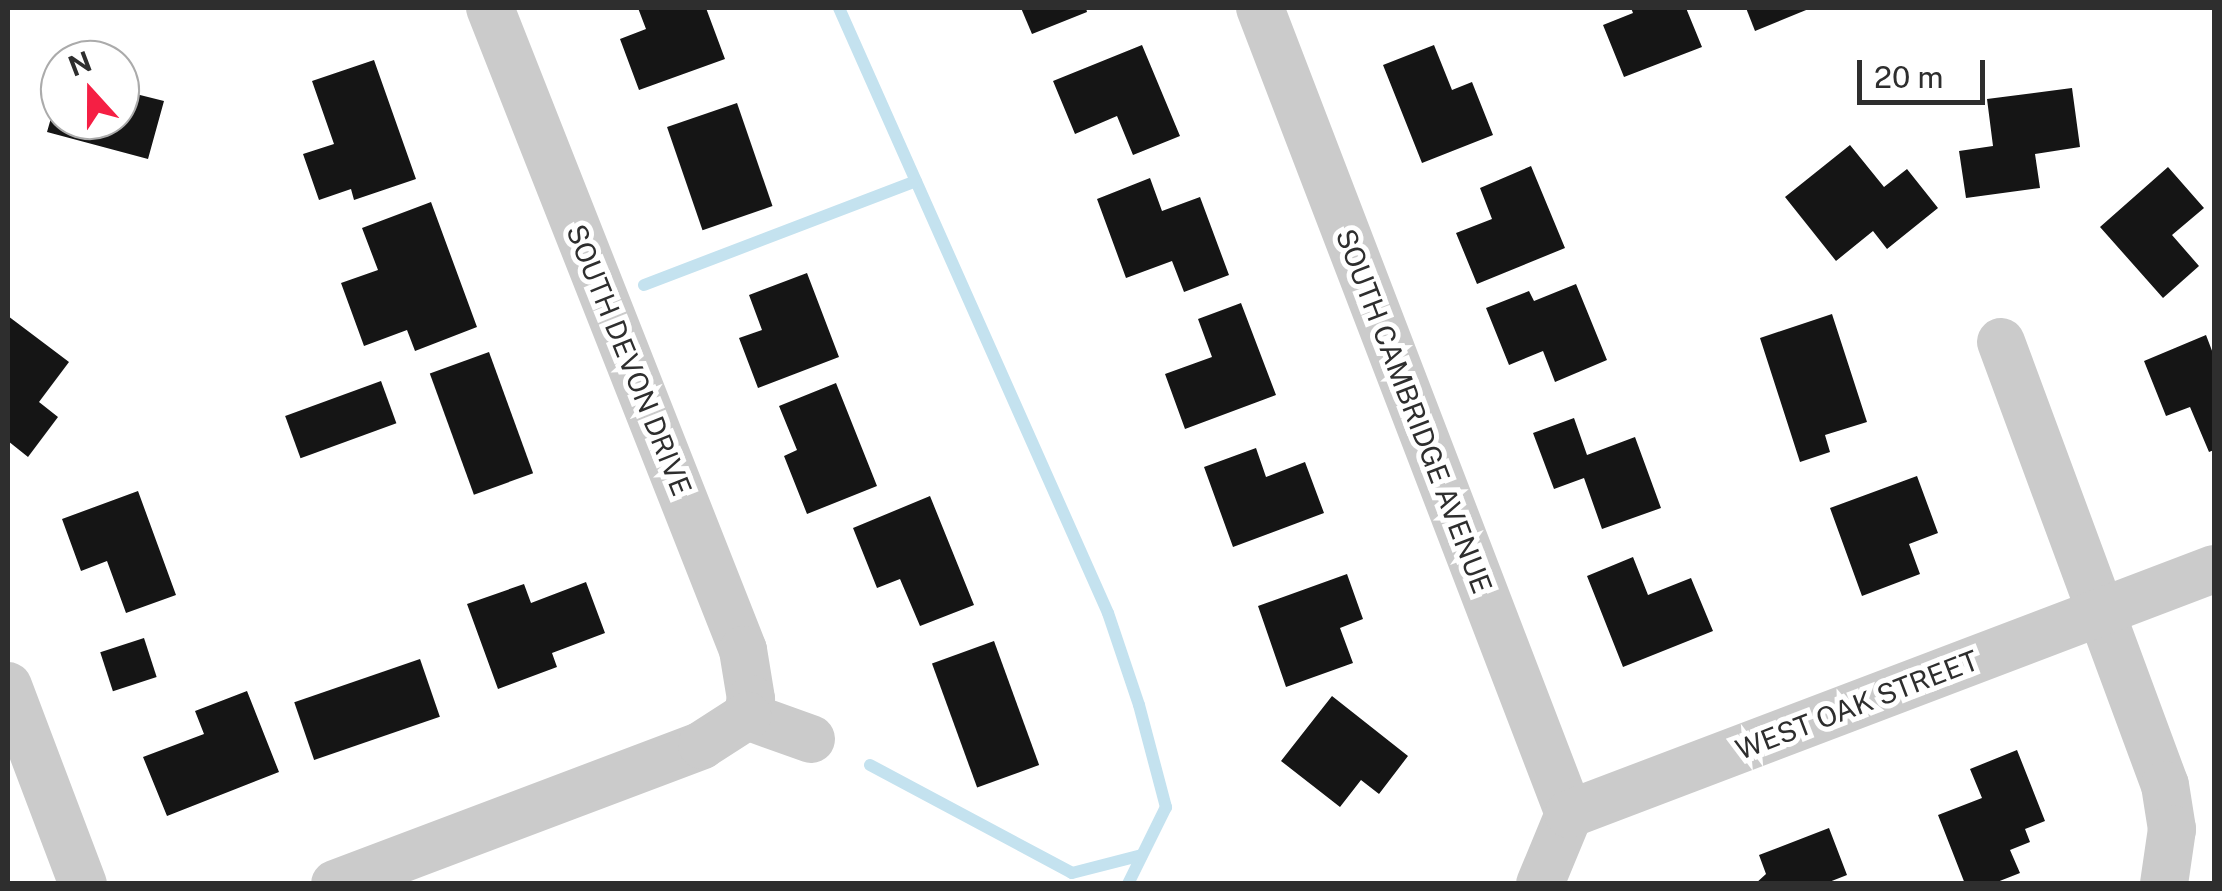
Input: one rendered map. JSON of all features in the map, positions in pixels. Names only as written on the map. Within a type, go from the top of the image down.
[{"type":"street","name":"SOUTH DEVON DRIVE","points":[[490,8],[743,650],[752,700],[746,716]]},
{"type":"street","name":"SOUTH CAMBRIDGE AVENUE","points":[[1260,8],[1569,814]]},
{"type":"street","points":[[2001,342],[2166,784],[2172,830],[2164,884]]},
{"type":"street","name":"WEST OAK STREET","points":[[1569,814],[2214,569]]},
{"type":"street","points":[[8,686],[83,884]]},
{"type":"street","points":[[335,884],[702,745],[746,716],[811,739]]},
{"type":"street","points":[[1540,884],[1569,814]]},
{"type":"building","points":[[638,8],[706,8],[725,59],[639,90],[620,39],[646,29]]},
{"type":"building","points":[[1021,8],[1086,8],[1087,12],[1032,34]]},
{"type":"building","points":[[1631,8],[1686,8],[1702,47],[1624,77],[1603,25],[1633,13]]},
{"type":"building","points":[[1746,8],[1811,8],[1755,31]]},
{"type":"building","points":[[1142,45],[1180,136],[1133,155],[1117,116],[1075,134],[1053,81]]},
{"type":"building","points":[[1434,45],[1452,90],[1472,82],[1493,135],[1422,163],[1383,65]]},
{"type":"building","points":[[374,60],[416,179],[354,200],[351,189],[319,200],[303,154],[334,144],[312,81]]},
{"type":"building","points":[[2072,88],[2080,147],[2035,154],[2040,188],[1966,198],[1959,151],[1993,146],[1987,99]]},
{"type":"building","points":[[140,95],[164,101],[148,159],[77,140],[140,140]]},
{"type":"building","points":[[737,103],[772,206],[703,230],[667,127]]},
{"type":"building","points":[[1850,145],[1884,187],[1907,169],[1938,208],[1887,249],[1873,231],[1836,261],[1785,197]]},
{"type":"building","points":[[1531,166],[1565,248],[1477,284],[1456,233],[1492,219],[1480,188]]},
{"type":"building","points":[[2168,167],[2204,208],[2172,235],[2199,266],[2163,298],[2100,227]]},
{"type":"building","points":[[1150,178],[1162,211],[1200,197],[1229,275],[1184,292],[1172,261],[1126,278],[1097,199]]},
{"type":"building","points":[[431,202],[477,327],[415,351],[407,330],[364,346],[341,283],[378,270],[362,228]]},
{"type":"building","points":[[807,273],[839,357],[758,388],[739,338],[762,330],[749,295]]},
{"type":"building","points":[[1576,284],[1607,360],[1555,382],[1543,351],[1509,365],[1486,308],[1529,291],[1534,301]]},
{"type":"building","points":[[1241,303],[1276,395],[1185,429],[1165,374],[1212,357],[1198,319]]},
{"type":"building","points":[[1832,314],[1867,422],[1825,435],[1830,452],[1800,462],[1760,338]]},
{"type":"building","points":[[8,316],[69,362],[39,402],[58,417],[28,457],[8,441]]},
{"type":"building","points":[[2206,335],[2214,356],[2214,450],[2209,452],[2190,407],[2166,416],[2144,361]]},
{"type":"building","points":[[489,352],[533,473],[474,495],[430,374]]},
{"type":"building","points":[[381,381],[396,423],[301,458],[285,416]]},
{"type":"building","points":[[836,383],[877,486],[807,514],[784,456],[797,450],[779,406]]},
{"type":"building","points":[[1574,418],[1587,455],[1635,437],[1661,508],[1602,529],[1584,478],[1554,489],[1533,433]]},
{"type":"building","points":[[1256,448],[1266,477],[1305,462],[1324,513],[1233,547],[1204,467]]},
{"type":"building","points":[[1917,476],[1938,533],[1909,544],[1920,574],[1862,596],[1830,508]]},
{"type":"building","points":[[138,491],[176,595],[126,613],[107,561],[81,571],[62,519]]},
{"type":"building","points":[[930,496],[974,605],[920,626],[900,579],[877,588],[853,528]]},
{"type":"building","points":[[1633,557],[1648,595],[1691,578],[1713,631],[1623,667],[1587,576]]},
{"type":"building","points":[[1347,574],[1363,619],[1340,628],[1353,663],[1286,687],[1258,606]]},
{"type":"building","points":[[586,582],[605,633],[552,653],[557,667],[498,689],[467,604],[524,584],[531,603]]},
{"type":"building","points":[[144,638],[157,677],[113,691],[100,652]]},
{"type":"building","points":[[994,641],[1039,765],[977,788],[932,664]]},
{"type":"building","points":[[420,659],[440,717],[314,760],[294,702]]},
{"type":"building","points":[[247,691],[279,772],[167,816],[143,757],[204,734],[195,711]]},
{"type":"building","points":[[1332,696],[1408,756],[1379,794],[1361,780],[1340,807],[1281,761]]},
{"type":"building","points":[[2017,750],[2045,821],[2025,829],[2030,842],[2010,850],[2020,873],[1992,884],[1965,884],[1938,815],[1982,798],[1970,769]]},
{"type":"building","points":[[1829,828],[1847,875],[1824,884],[1755,884],[1766,874],[1759,855]]},
{"type":"waterway","points":[[839,8],[1108,613],[1139,705],[1166,807],[1128,884]]},
{"type":"waterway","points":[[644,285],[916,181]]},
{"type":"waterway","points":[[870,765],[1072,873],[1142,855]]}]
